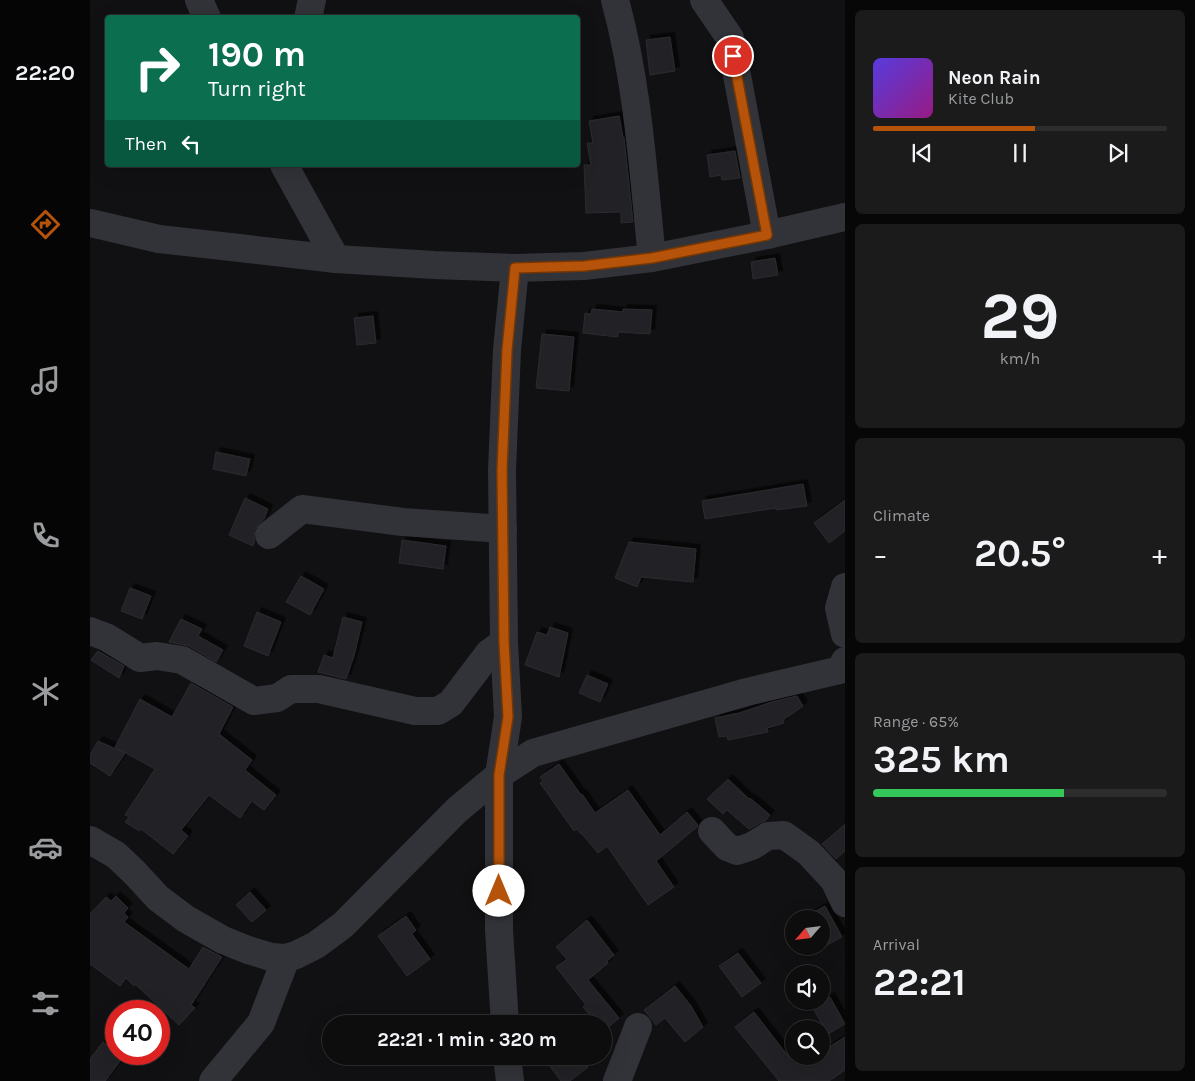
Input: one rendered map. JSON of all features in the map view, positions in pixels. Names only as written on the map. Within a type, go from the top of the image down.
[{"type":"street","points":[[199,0],[206,15]]},
{"type":"street","points":[[309,15],[312,0]]},
{"type":"street","points":[[614,0],[620,20],[634,90],[652,258]]},
{"type":"street","points":[[704,0],[730,38],[767,235]]},
{"type":"street","points":[[286,167],[336,259]]},
{"type":"street","points":[[90,223],[159,239],[336,259],[515,268],[584,266],[652,258],[845,217]]},
{"type":"street","points":[[504,1015],[499,930],[499,775],[508,717],[504,642],[502,470],[507,350],[515,268]]},
{"type":"street","points":[[269,535],[302,509],[403,522],[503,529]]},
{"type":"street","points":[[845,588],[839,608],[845,634]]},
{"type":"street","points":[[90,631],[106,637],[140,658],[157,656],[182,660],[254,701],[277,698],[291,690],[319,689],[415,711],[438,711],[452,703],[489,653],[504,642]]},
{"type":"street","points":[[90,840],[116,855],[158,898],[186,919],[223,940],[248,950],[271,957],[286,958],[316,945],[343,926],[457,810],[499,775],[532,753],[747,692],[840,670],[845,661]]},
{"type":"street","points":[[712,831],[726,847],[738,851],[752,846],[768,836],[784,835],[809,853],[834,880],[845,903]]},
{"type":"street","points":[[213,1081],[261,1023],[286,958]]},
{"type":"street","points":[[617,1081],[638,1027]]},
{"type":"street","points":[[509,1065],[510,1081]]},
{"type":"building","points":[[670,37],[675,71],[650,75],[646,40]]},
{"type":"building","points":[[619,116],[624,137],[633,222],[621,223],[621,212],[586,213],[584,165],[591,165],[587,143],[593,143],[589,121]]},
{"type":"building","points":[[735,151],[740,178],[722,180],[721,175],[710,177],[707,155]]},
{"type":"building","points":[[775,258],[778,275],[753,279],[751,262]]},
{"type":"building","points":[[592,309],[623,312],[623,309],[652,310],[650,334],[618,332],[618,337],[583,333],[585,313],[591,314]]},
{"type":"building","points":[[373,316],[376,343],[357,345],[354,318]]},
{"type":"building","points":[[542,334],[574,337],[569,391],[536,388]]},
{"type":"building","points":[[216,452],[250,459],[246,476],[213,469]]},
{"type":"building","points":[[803,484],[807,506],[776,510],[776,508],[705,519],[702,501]]},
{"type":"building","points":[[245,498],[268,509],[264,519],[255,529],[253,546],[229,535]]},
{"type":"building","points":[[845,500],[845,531],[829,543],[814,523]]},
{"type":"building","points":[[402,540],[446,546],[443,569],[399,563]]},
{"type":"building","points":[[629,542],[696,549],[693,582],[641,577],[637,587],[615,578]]},
{"type":"building","points":[[301,576],[324,589],[310,615],[286,602]]},
{"type":"building","points":[[130,588],[151,596],[142,619],[121,611]]},
{"type":"building","points":[[257,612],[281,622],[268,656],[244,646]]},
{"type":"building","points":[[343,617],[362,622],[346,679],[318,672],[324,655],[333,658]]},
{"type":"building","points":[[181,619],[202,629],[198,636],[223,650],[216,662],[189,646],[169,642]]},
{"type":"building","points":[[550,627],[568,633],[559,677],[525,665],[537,632],[547,635]]},
{"type":"building","points":[[98,651],[124,666],[119,678],[91,660]]},
{"type":"building","points":[[587,675],[608,684],[600,702],[579,693]]},
{"type":"building","points":[[191,683],[233,707],[219,734],[252,760],[245,770],[276,795],[264,810],[252,801],[240,818],[209,795],[181,830],[188,836],[173,854],[141,829],[139,831],[125,822],[129,817],[125,815],[155,769],[115,747],[140,699],[172,717]]},
{"type":"building","points":[[797,696],[803,706],[783,720],[784,723],[767,728],[768,732],[728,740],[727,736],[719,737],[715,718]]},
{"type":"building","points":[[98,741],[125,753],[110,776],[90,763],[90,755]]},
{"type":"building","points":[[559,764],[595,813],[628,790],[660,835],[687,812],[698,825],[697,827],[656,861],[674,887],[648,905],[607,846],[598,853],[577,829],[574,831],[540,783],[543,781],[540,777]]},
{"type":"building","points":[[728,779],[749,799],[770,815],[765,821],[749,829],[727,810],[723,814],[707,799]]},
{"type":"building","points":[[845,824],[845,851],[836,859],[822,844]]},
{"type":"building","points":[[250,892],[266,910],[252,922],[236,905]]},
{"type":"building","points":[[116,896],[128,908],[124,913],[128,917],[124,922],[189,969],[203,947],[222,957],[191,1005],[195,1008],[179,1025],[170,1017],[170,1000],[152,1000],[126,978],[120,986],[90,964],[90,914],[106,897],[111,901]]},
{"type":"building","points":[[825,906],[827,910],[818,910]]},
{"type":"building","points":[[830,915],[842,937],[830,943]]},
{"type":"building","points":[[406,916],[416,930],[412,934],[430,959],[407,976],[378,936]]},
{"type":"building","points":[[587,920],[614,955],[607,961],[608,963],[588,980],[619,1018],[612,1024],[612,1015],[590,1015],[583,1007],[586,1005],[556,967],[567,959],[556,947]]},
{"type":"building","points":[[738,953],[761,983],[742,997],[719,966]]},
{"type":"building","points":[[675,986],[691,1006],[703,1027],[685,1042],[665,1018],[656,1025],[644,1010]]},
{"type":"building","points":[[830,997],[845,1024],[830,1033],[830,1020],[820,1020],[814,1010],[830,1010]]},
{"type":"building","points":[[754,1012],[785,1052],[785,1065],[830,1065],[830,1046],[845,1037],[845,1070],[829,1081],[779,1081],[735,1027]]},
{"type":"building","points":[[103,1042],[105,1044],[105,1065],[117,1065],[105,1081],[90,1081],[90,1059]]},
{"type":"building","points":[[549,1065],[587,1065],[588,1067],[570,1081],[561,1081]]},
{"type":"route","points":[[499,891],[499,775],[508,717],[504,642],[502,470],[507,350],[515,268],[584,266],[652,258],[767,235],[733,56]]}]
